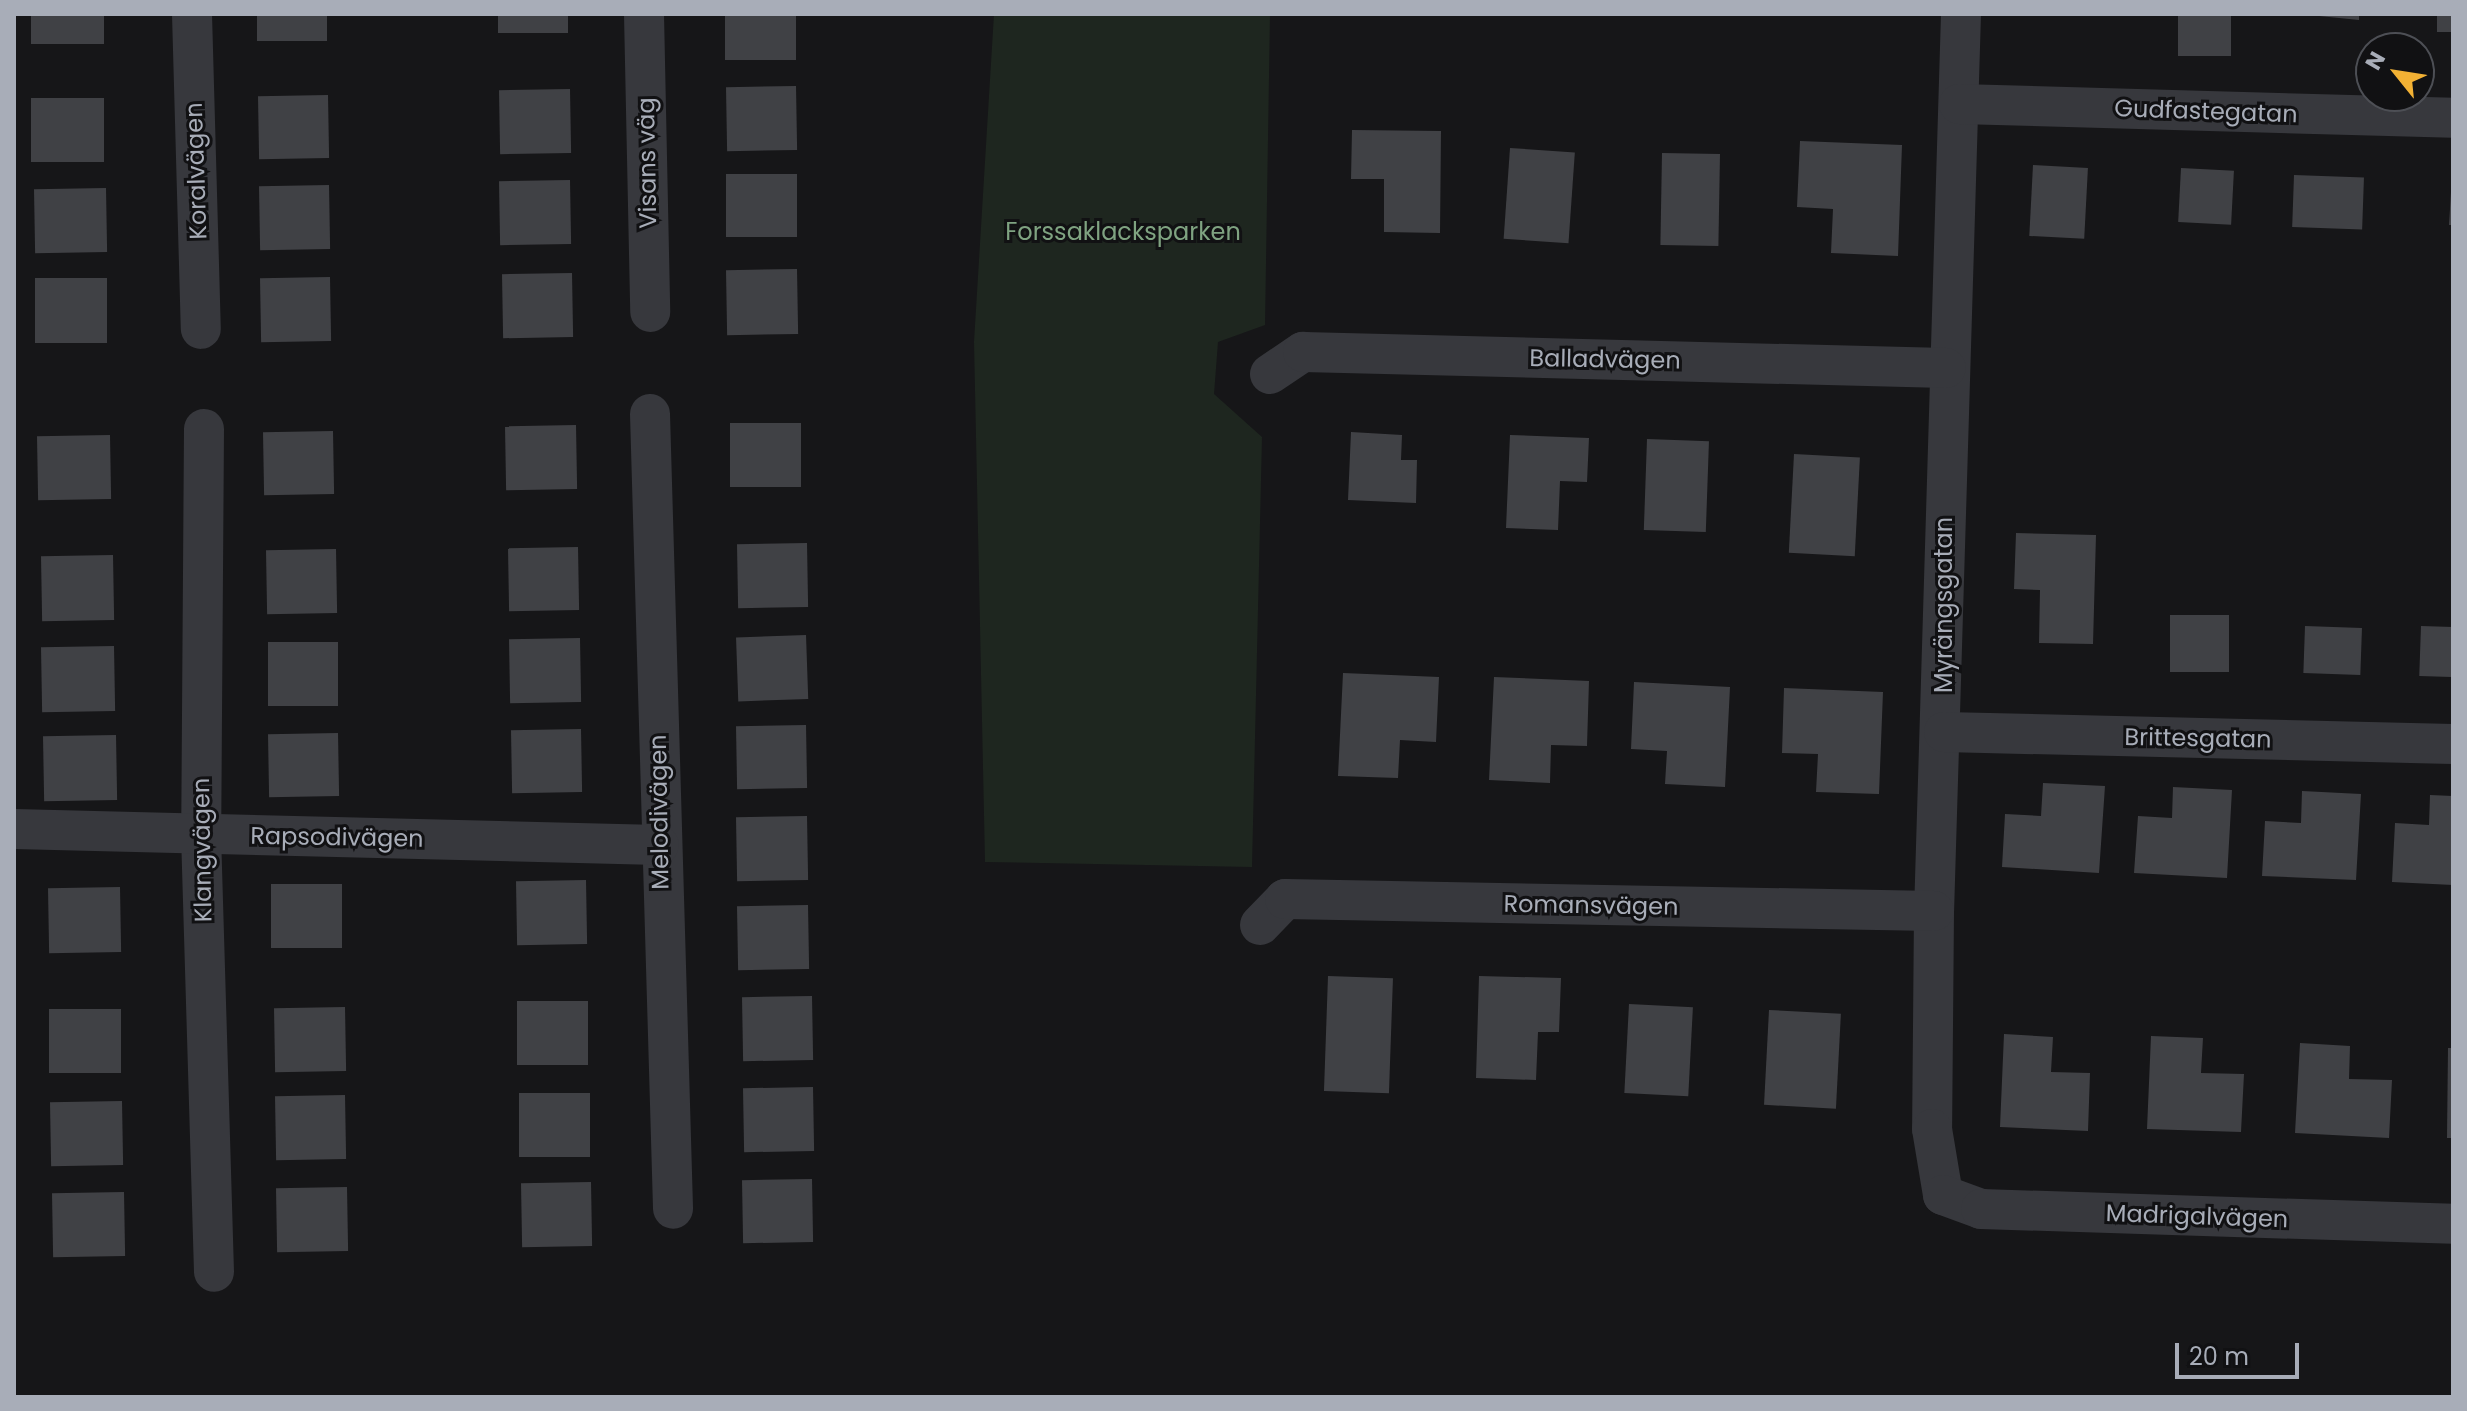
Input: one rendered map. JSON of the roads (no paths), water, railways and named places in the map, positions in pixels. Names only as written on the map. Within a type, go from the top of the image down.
[{"type":"street","name":"Koralvägen","points":[[192,14],[201,329]]},
{"type":"street","name":"Visans väg","points":[[644,14],[650,312]]},
{"type":"street","name":"Myrängsgatan","points":[[1943,1195],[1932,1129],[1934,911],[1944,732],[1946,368],[1961,14]]},
{"type":"street","name":"Gudfastegatan","points":[[1959,104],[2453,118]]},
{"type":"street","name":"Balladvägen","points":[[1270,374],[1303,352],[1946,368]]},
{"type":"street","name":"Melodivägen","points":[[650,414],[659,845],[673,1209]]},
{"type":"street","name":"Klangvägen","points":[[204,429],[201,834],[214,1272]]},
{"type":"street","name":"Brittesgatan","points":[[1944,732],[2453,744]]},
{"type":"street","name":"Rapsodivägen","points":[[14,829],[659,845]]},
{"type":"street","name":"Romansvägen","points":[[1260,925],[1285,899],[1934,911]]},
{"type":"street","name":"Madrigalvägen","points":[[1943,1195],[1981,1209],[2453,1224]]},
{"type":"park label","name":"Forssaklacksparken","points":[[1123,232]]}]
